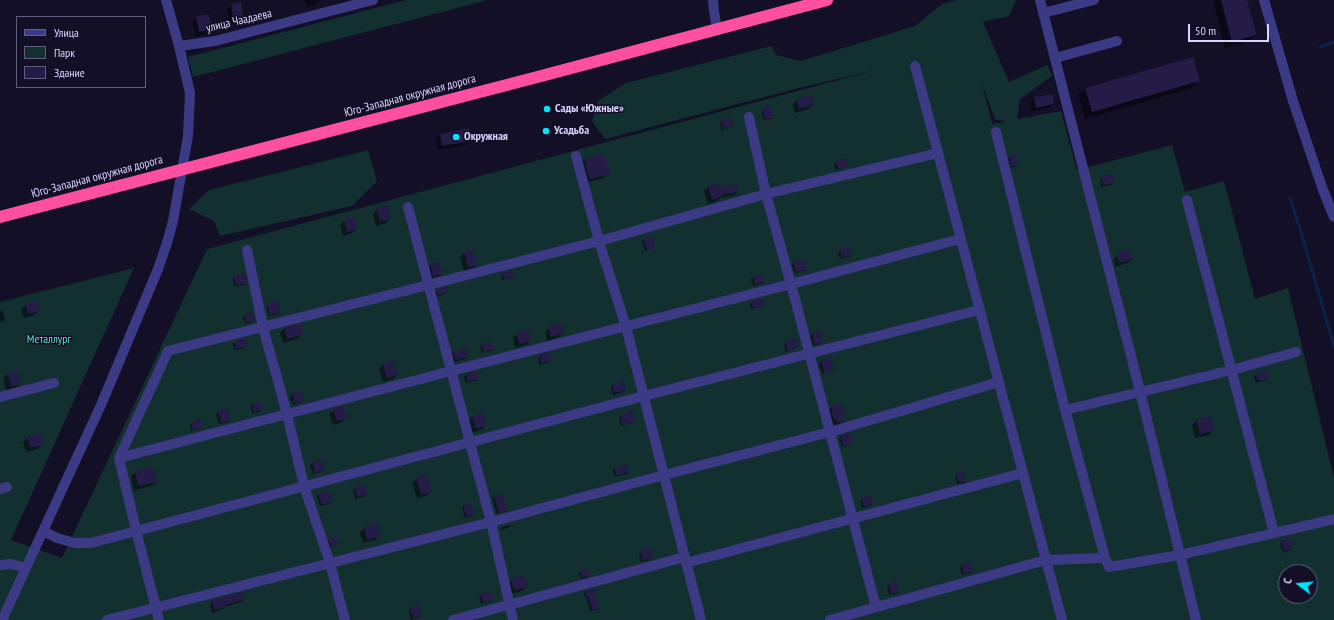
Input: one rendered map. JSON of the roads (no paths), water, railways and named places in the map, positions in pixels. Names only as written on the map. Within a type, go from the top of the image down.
[{"type":"highway","name":"Юго-Западная окружная дорога","points":[[0,217],[828,0]]},
{"type":"street","points":[[2,620],[101,405],[158,269],[173,221],[188,136],[190,93],[180,46],[166,0]]},
{"type":"street","name":"улица Чаадаева","points":[[180,46],[215,41],[373,0]]},
{"type":"street","points":[[713,0],[718,29]]},
{"type":"street","points":[[1040,0],[1140,391],[1196,620]]},
{"type":"street","points":[[1043,13],[1094,0]]},
{"type":"street","points":[[1264,0],[1293,101],[1323,190],[1334,217]]},
{"type":"street","points":[[1055,58],[1117,42]]},
{"type":"street","points":[[915,66],[1062,620]]},
{"type":"street","points":[[749,117],[766,194],[876,607]]},
{"type":"street","points":[[996,132],[1065,410],[1105,558],[1109,567],[1180,555],[1334,519]]},
{"type":"street","points":[[159,620],[136,530],[120,458],[168,351],[599,241],[766,194],[938,153]]},
{"type":"street","points":[[576,156],[599,241],[626,327],[701,620]]},
{"type":"street","points":[[1187,200],[1274,533]]},
{"type":"street","points":[[408,207],[491,522],[513,620]]},
{"type":"street","points":[[120,458],[960,239]]},
{"type":"street","points":[[247,250],[264,327],[304,486],[330,563],[345,620]]},
{"type":"street","points":[[43,531],[57,538],[75,543],[91,543],[644,396],[979,310]]},
{"type":"street","points":[[1065,410],[1232,370],[1296,352]]},
{"type":"street","points":[[107,620],[491,522],[830,432],[999,382]]},
{"type":"street","points":[[0,397],[54,383]]},
{"type":"street","points":[[453,620],[509,604],[853,519],[1023,473]]},
{"type":"street","points":[[830,620],[1046,560],[1105,558]]},
{"type":"street","points":[[0,565],[11,564],[26,568]]},
{"type":"waterway","points":[[1320,47],[1334,42]]},
{"type":"waterway","points":[[1290,198],[1334,346]]},
{"type":"place","name":"Сады «Южные»","points":[[547,109]]},
{"type":"place","name":"Усадьба","points":[[546,131]]},
{"type":"place","name":"Окружная","points":[[456,137]]},
{"type":"park label","name":"Металлург","points":[[49,340]]}]
